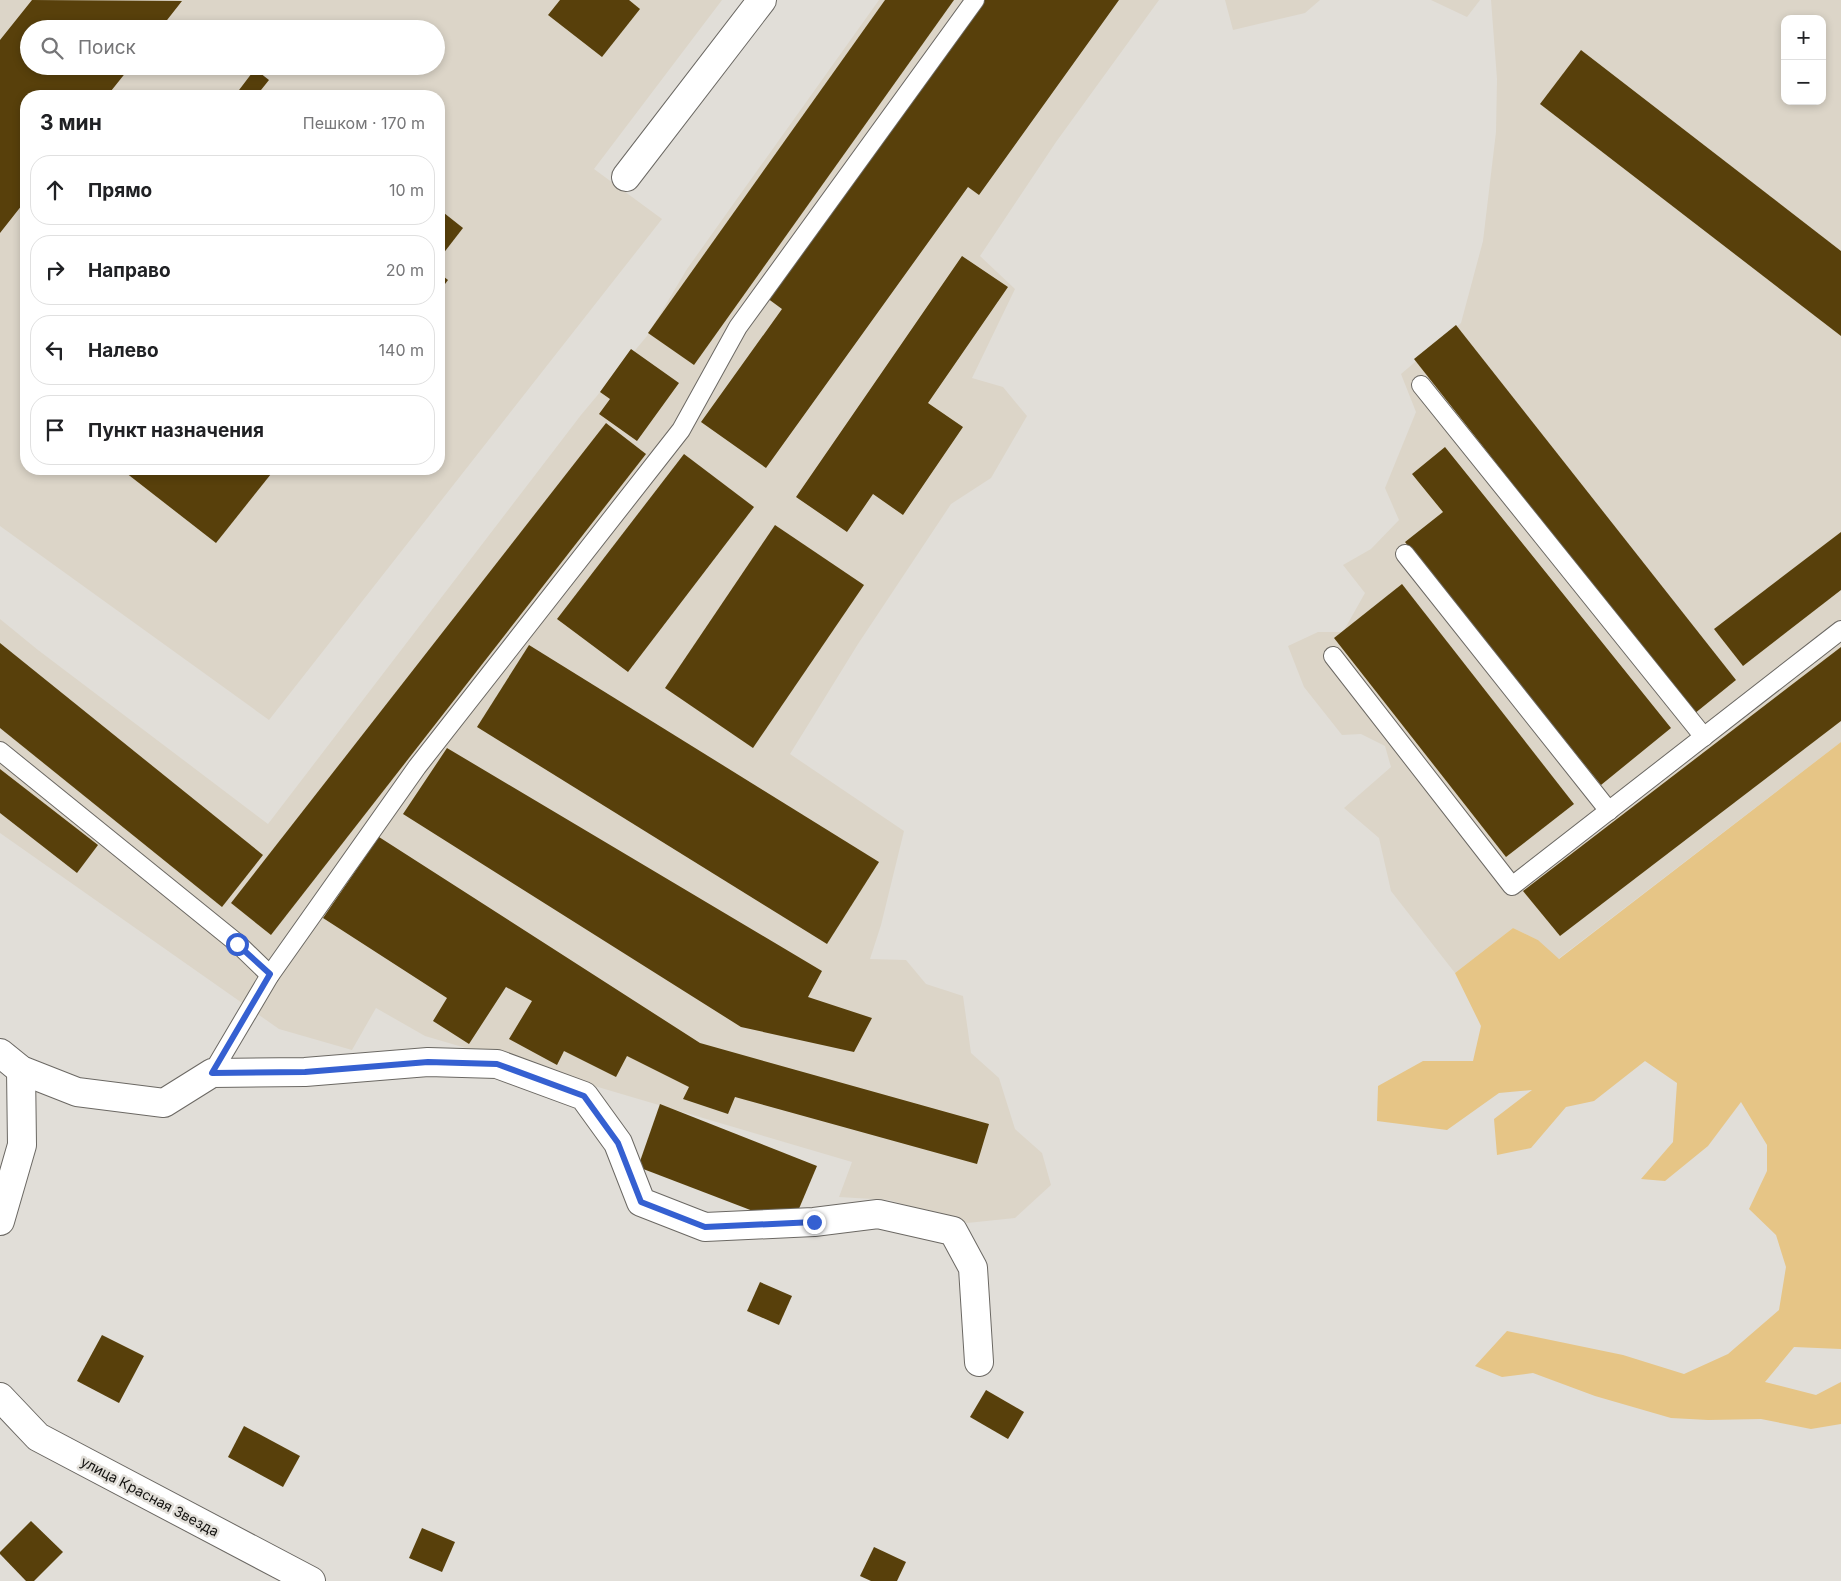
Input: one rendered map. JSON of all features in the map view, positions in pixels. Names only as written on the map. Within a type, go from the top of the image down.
[{"type":"street","points":[[626,177],[762,0]]},
{"type":"street","points":[[10,1061],[77,1092],[164,1103],[212,1073],[305,1072],[428,1062],[497,1064],[584,1096],[618,1143],[641,1202],[705,1227],[814,1222],[878,1214],[952,1231],[973,1268],[979,1362]]},
{"type":"street","points":[[0,1221],[22,1145],[10,1061]]},
{"type":"street","name":"улица Красная Звезда","points":[[0,1397],[38,1437],[311,1581]]},
{"type":"lane","points":[[212,1073],[270,974],[417,767],[681,430],[738,327],[975,0]]},
{"type":"lane","points":[[1421,385],[1704,737]]},
{"type":"lane","points":[[1404,554],[1608,811]]},
{"type":"lane","points":[[1333,656],[1512,886],[1841,630]]},
{"type":"lane","points":[[0,751],[237,944],[270,974]]},
{"type":"shaded area","points":[[0,0],[722,0],[594,169],[662,219],[269,720],[0,526]]},
{"type":"shaded area","points":[[879,0],[1159,0],[1056,142],[980,256],[1015,289],[972,378],[1003,387],[1027,416],[991,478],[951,504],[858,644],[790,754],[904,831],[881,925],[870,959],[906,960],[926,984],[963,996],[971,1053],[999,1078],[1015,1129],[1042,1153],[1051,1185],[1015,1218],[967,1223],[889,1200],[839,1197],[852,1162],[425,1036],[376,1008],[352,1050],[279,1029],[0,833],[0,619],[38,650],[268,824],[581,415],[647,336],[687,269]]},
{"type":"shaded area","points":[[1225,0],[1320,0],[1305,13],[1233,30]]},
{"type":"shaded area","points":[[1431,0],[1480,0],[1467,17]]},
{"type":"shaded area","points":[[1491,0],[1841,0],[1841,742],[1558,959],[1538,940],[1513,928],[1455,973],[1391,891],[1379,838],[1344,808],[1391,767],[1385,746],[1361,734],[1342,735],[1304,687],[1288,646],[1318,632],[1343,632],[1365,593],[1343,565],[1371,549],[1399,520],[1385,488],[1416,412],[1401,374],[1461,323],[1483,241],[1496,132],[1497,79]]},
{"type":"shaded area","points":[[1841,742],[1841,1349],[1794,1347],[1765,1382],[1816,1395],[1841,1382],[1841,1424],[1811,1429],[1761,1419],[1708,1420],[1671,1418],[1595,1396],[1533,1373],[1502,1377],[1475,1366],[1507,1331],[1623,1355],[1684,1374],[1728,1354],[1779,1310],[1786,1267],[1776,1235],[1749,1209],[1767,1171],[1767,1145],[1741,1102],[1708,1146],[1665,1181],[1641,1179],[1673,1142],[1677,1083],[1645,1061],[1594,1101],[1566,1107],[1531,1148],[1497,1155],[1494,1119],[1532,1090],[1499,1093],[1447,1130],[1377,1121],[1378,1086],[1423,1061],[1473,1061],[1481,1026],[1455,973],[1513,928],[1538,940],[1559,959]]},
{"type":"building","points":[[32,0],[182,1],[167,20],[20,20],[20,75],[124,75],[112,90],[20,90],[20,208],[0,233],[0,40]]},
{"type":"building","points":[[560,0],[629,0],[640,9],[602,57],[548,15]]},
{"type":"building","points":[[885,0],[954,0],[694,365],[648,333]]},
{"type":"building","points":[[982,0],[1119,0],[979,195],[968,187],[766,468],[701,422],[782,309],[767,298]]},
{"type":"building","points":[[1581,50],[1841,251],[1841,336],[1540,104]]},
{"type":"building","points":[[250,75],[263,75],[269,80],[261,90],[239,90]]},
{"type":"building","points":[[445,214],[463,228],[445,251]]},
{"type":"building","points":[[962,256],[1008,287],[928,403],[963,427],[903,515],[873,494],[847,532],[796,497]]},
{"type":"building","points":[[1456,325],[1736,680],[1694,714],[1414,359]]},
{"type":"building","points":[[631,349],[679,383],[637,441],[599,414],[610,399],[600,392]]},
{"type":"building","points":[[606,423],[646,454],[271,935],[231,903]]},
{"type":"building","points":[[1445,447],[1671,728],[1601,785],[1405,542],[1443,512],[1412,474]]},
{"type":"building","points":[[684,454],[754,507],[628,672],[557,619]]},
{"type":"building","points":[[129,475],[270,475],[216,543]]},
{"type":"building","points":[[775,525],[864,585],[753,748],[665,688]]},
{"type":"building","points":[[1841,532],[1841,590],[1743,666],[1714,629]]},
{"type":"building","points":[[1402,584],[1574,804],[1506,857],[1334,638]]},
{"type":"building","points":[[0,643],[263,855],[222,907],[0,728]]},
{"type":"building","points":[[529,645],[879,862],[827,944],[477,727]]},
{"type":"building","points":[[1841,647],[1841,721],[1560,936],[1523,891]]},
{"type":"building","points":[[447,748],[822,971],[808,997],[872,1018],[854,1052],[741,1027],[403,814]]},
{"type":"building","points":[[0,769],[98,845],[77,873],[0,813]]},
{"type":"building","points":[[379,837],[700,1043],[989,1124],[977,1164],[735,1097],[728,1114],[683,1099],[689,1087],[627,1056],[616,1077],[564,1051],[557,1065],[509,1039],[532,1001],[506,987],[469,1044],[433,1021],[447,998],[323,918]]},
{"type":"building","points":[[660,1104],[817,1166],[798,1211],[753,1211],[638,1167]]},
{"type":"building","points":[[760,1282],[792,1296],[779,1325],[747,1311]]},
{"type":"building","points":[[102,1335],[144,1356],[119,1403],[77,1381]]},
{"type":"building","points":[[986,1390],[1024,1412],[1008,1439],[970,1417]]},
{"type":"building","points":[[244,1426],[300,1456],[283,1487],[228,1457]]},
{"type":"building","points":[[31,1521],[63,1552],[34,1581],[26,1581],[0,1552]]},
{"type":"building","points":[[422,1528],[455,1542],[442,1572],[409,1558]]},
{"type":"building","points":[[874,1547],[906,1562],[897,1581],[871,1581],[860,1576]]},
{"type":"route","points":[[237,944],[270,974],[212,1073],[305,1072],[428,1062],[497,1064],[584,1096],[618,1143],[641,1202],[705,1227],[814,1222]]}]
